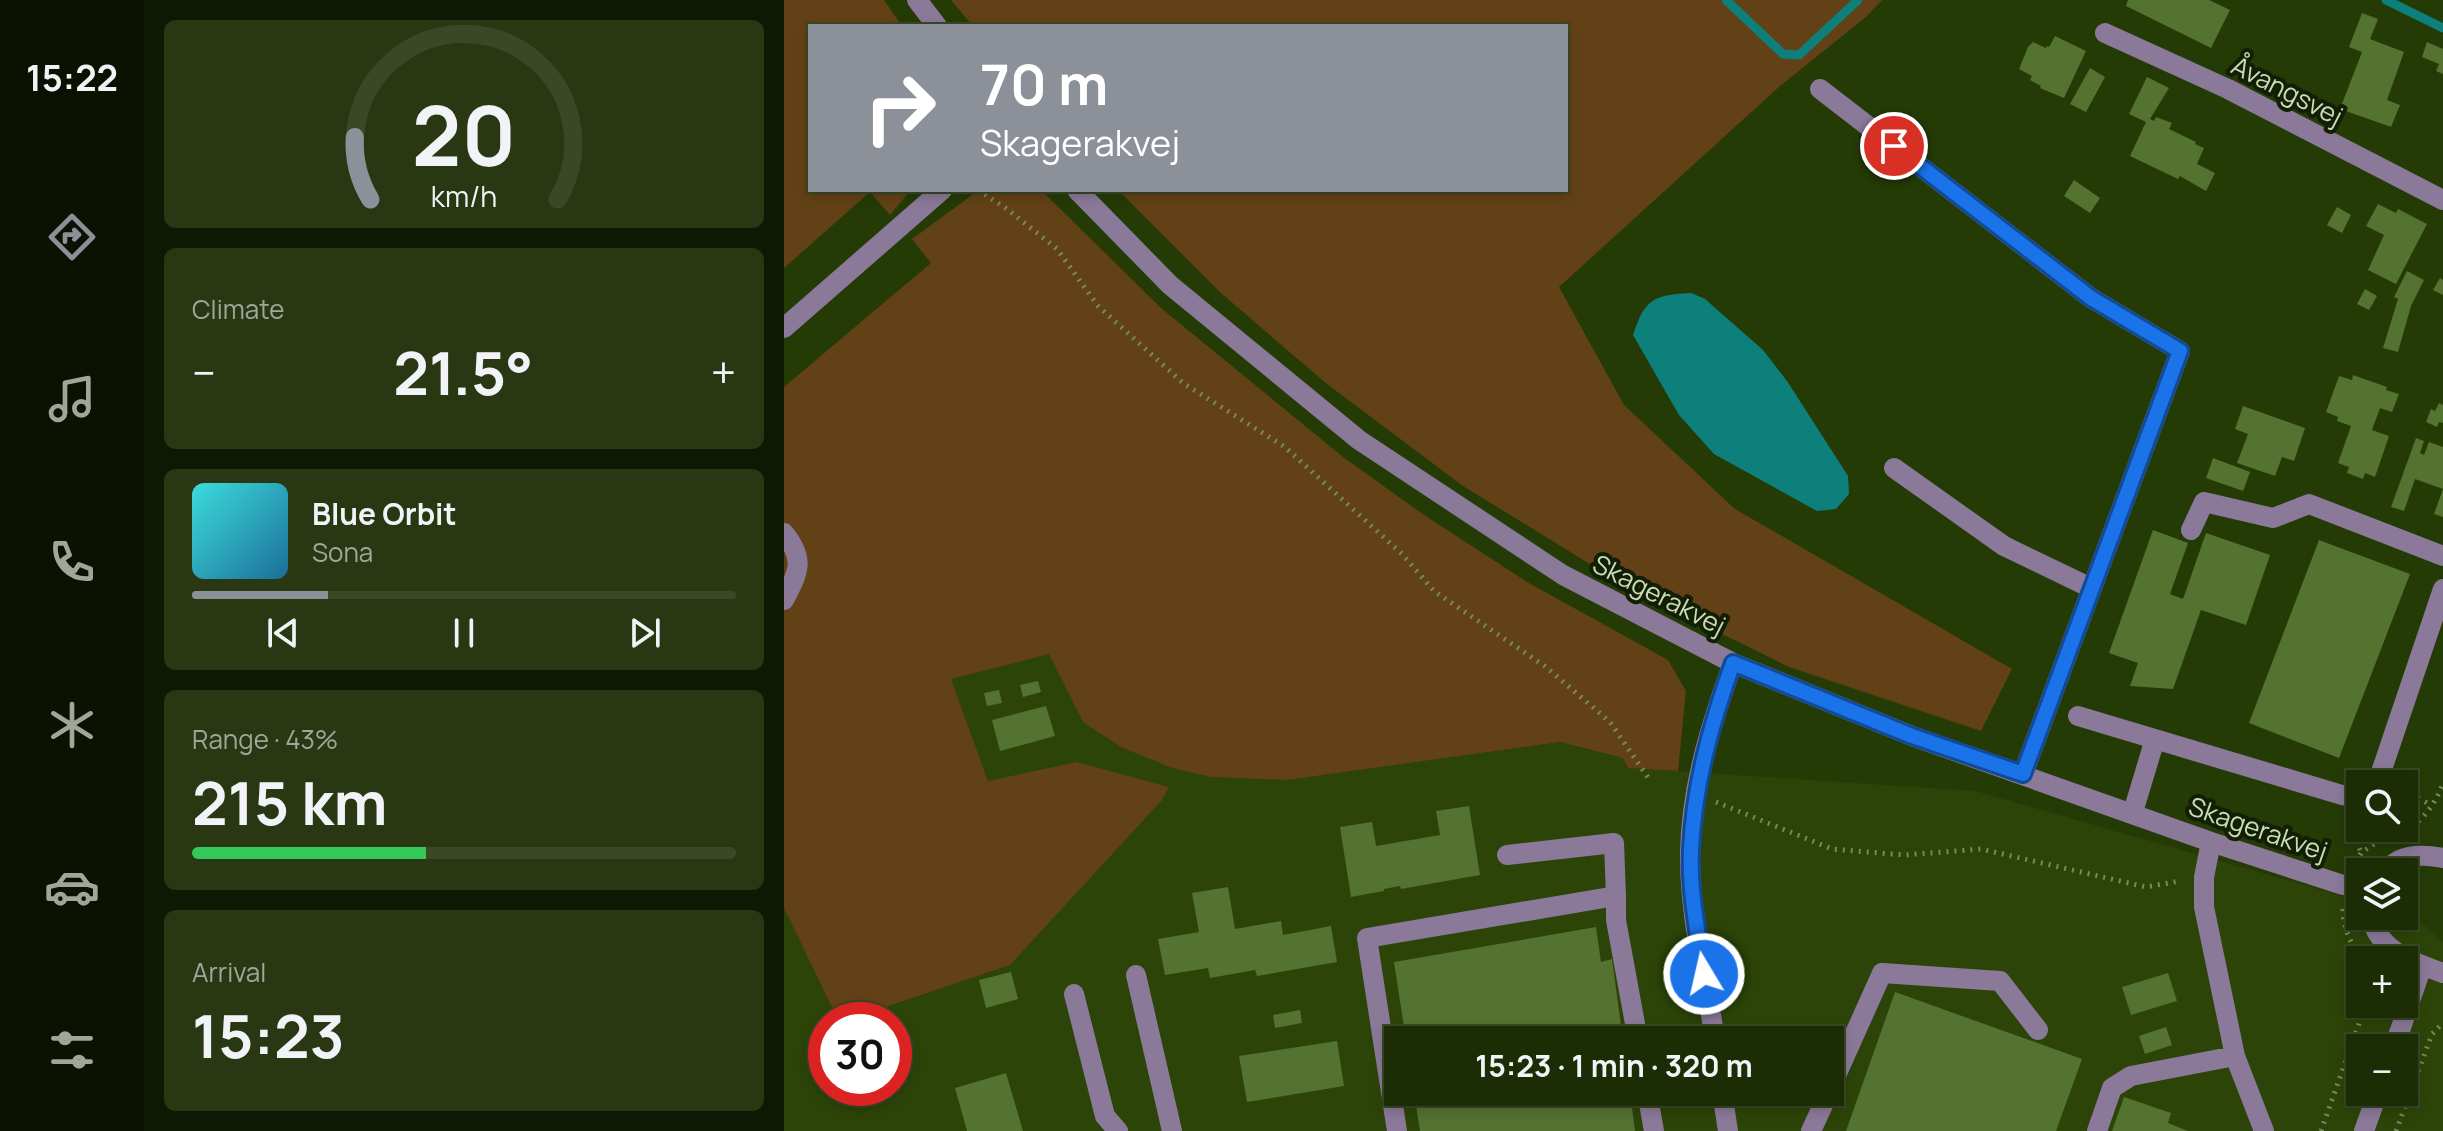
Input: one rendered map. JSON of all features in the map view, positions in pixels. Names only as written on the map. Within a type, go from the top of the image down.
[{"type":"street","points":[[917,0],[935,24]]},
{"type":"street","name":"Åvangsvej","points":[[2105,33],[2228,89],[2443,200]]},
{"type":"street","points":[[1820,89],[2091,298],[2180,351],[2023,774]]},
{"type":"street","points":[[784,328],[940,192]]},
{"type":"street","name":"Skagerakvej","points":[[1079,192],[1170,285],[1359,440],[1563,575],[1733,663],[1912,736],[2211,842],[2346,886]]},
{"type":"street","points":[[1894,468],[2004,546],[2091,588]]},
{"type":"street","points":[[2191,530],[2204,502],[2273,518],[2309,504],[2443,556]]},
{"type":"street","points":[[784,533],[795,547],[799,571],[784,600]]},
{"type":"street","points":[[2382,770],[2443,589]]},
{"type":"street","points":[[1712,1026],[1694,913],[1690,852],[1700,767],[1733,663]]},
{"type":"street","points":[[2078,716],[2346,793]]},
{"type":"street","points":[[2133,812],[2155,739]]},
{"type":"street","points":[[2211,842],[2204,877],[2204,907],[2235,1056],[2264,1131]]},
{"type":"street","points":[[1507,855],[1614,843],[1616,920],[1635,1026]]},
{"type":"street","points":[[2405,858],[2443,858]]},
{"type":"street","points":[[1397,1131],[1367,938],[1616,896]]},
{"type":"street","points":[[2375,930],[2391,950],[2443,973]]},
{"type":"street","points":[[2399,1034],[2422,966]]},
{"type":"street","points":[[1844,1057],[1882,973],[2000,981],[2038,1030]]},
{"type":"street","points":[[1136,975],[1172,1131]]},
{"type":"street","points":[[1074,994],[1105,1116],[1118,1131]]},
{"type":"street","points":[[2097,1131],[2112,1088],[2131,1076],[2235,1056]]},
{"type":"street","points":[[1650,1106],[1654,1131]]},
{"type":"street","points":[[1724,1106],[1728,1131]]},
{"type":"street","points":[[1811,1131],[1822,1106]]},
{"type":"street","points":[[2364,1131],[2373,1106]]},
{"type":"path","points":[[981,192],[1057,249],[1098,306],[1183,383],[1285,447],[1402,554],[1434,591],[1546,667],[1610,722],[1651,782]]},
{"type":"path","points":[[2418,823],[2443,783]]},
{"type":"path","points":[[1697,794],[1832,849],[1904,855],[1981,849],[2146,887],[2204,877]]},
{"type":"path","points":[[2418,798],[2431,805]]},
{"type":"path","points":[[2359,842],[2361,853]]},
{"type":"path","points":[[2321,1131],[2361,1018]]},
{"type":"path","points":[[2396,1131],[2432,1034],[2443,1023]]},
{"type":"shaded area","points":[[784,0],[884,0],[901,24],[808,24],[808,192],[870,192],[784,268]]},
{"type":"shaded area","points":[[951,0],[1882,0],[1866,17],[1780,86],[1559,287],[1624,405],[1735,509],[2012,669],[1981,731],[1789,667],[1629,588],[1463,486],[1327,384],[1222,294],[1120,192],[1568,192],[1568,24],[971,24]]},
{"type":"shaded area","points":[[870,192],[909,192],[890,215]]},
{"type":"shaded area","points":[[976,192],[1043,192],[1161,308],[1343,457],[1424,515],[1527,582],[1668,660],[1686,691],[1678,771],[1628,768],[1623,758],[1560,742],[1287,780],[1211,777],[1172,768],[1121,747],[1083,722],[1049,654],[951,679],[988,781],[1076,762],[1169,787],[1162,800],[1010,965],[900,1002],[829,1002],[784,908],[784,387],[931,263],[912,239]]},
{"type":"shaded area","points":[[1049,653],[1083,722],[1172,768],[1211,777],[1287,780],[1560,742],[1623,758],[1628,768],[1975,791],[2346,897],[2346,930],[2418,930],[2418,920],[2443,942],[2443,1131],[784,1131],[784,908],[829,1002],[808,1002],[808,1106],[912,1106],[912,1002],[900,1002],[1010,965],[1076,762],[988,781],[951,679]]},
{"type":"water","points":[[1691,293],[1705,299],[1763,350],[1787,381],[1848,476],[1849,494],[1836,509],[1817,511],[1714,454],[1679,415],[1633,335],[1642,313],[1653,301],[1668,295]]},
{"type":"building","points":[[2128,0],[2209,0],[2230,10],[2211,48],[2126,6]]},
{"type":"building","points":[[2362,13],[2378,19],[2370,39],[2404,52],[2387,100],[2400,105],[2391,127],[2340,109],[2362,52],[2349,47]]},
{"type":"building","points":[[2055,36],[2086,51],[2064,98],[2040,88],[2030,80],[2032,76],[2019,69],[2033,42],[2046,48]]},
{"type":"building","points":[[2427,42],[2443,49],[2443,74],[2436,71],[2439,64],[2422,57]]},
{"type":"building","points":[[2090,68],[2105,77],[2086,112],[2070,104]]},
{"type":"building","points":[[2147,77],[2169,88],[2150,119],[2154,121],[2156,117],[2172,123],[2169,129],[2204,148],[2197,164],[2215,173],[2206,191],[2180,176],[2178,179],[2130,156],[2146,122],[2129,114]]},
{"type":"building","points":[[2074,180],[2100,198],[2090,213],[2064,196]]},
{"type":"building","points":[[2378,204],[2396,213],[2398,209],[2427,224],[2396,284],[2368,270],[2384,235],[2366,226]]},
{"type":"building","points":[[2337,207],[2351,215],[2342,233],[2327,225]]},
{"type":"building","points":[[2407,271],[2424,280],[2411,306],[2398,352],[2383,348],[2398,299],[2394,297]]},
{"type":"building","points":[[2440,278],[2443,280],[2443,295],[2433,290]]},
{"type":"building","points":[[2365,289],[2377,296],[2369,310],[2357,304]]},
{"type":"building","points":[[2353,375],[2399,394],[2392,412],[2380,408],[2372,430],[2389,436],[2375,477],[2365,473],[2363,479],[2347,473],[2349,467],[2338,463],[2351,426],[2337,421],[2338,417],[2326,412],[2339,376],[2352,380]]},
{"type":"building","points":[[2439,403],[2443,405],[2443,423],[2439,422],[2437,427],[2426,422],[2431,409],[2435,411]]},
{"type":"building","points":[[2243,406],[2305,428],[2294,461],[2282,457],[2275,476],[2237,463],[2248,434],[2235,429]]},
{"type":"building","points":[[2416,438],[2424,441],[2420,453],[2424,455],[2429,442],[2443,447],[2443,489],[2415,479],[2404,511],[2391,507]]},
{"type":"building","points":[[2213,458],[2250,472],[2243,491],[2206,478]]},
{"type":"building","points":[[2443,489],[2443,517],[2434,514]]},
{"type":"building","points":[[2153,530],[2188,543],[2170,594],[2183,599],[2206,533],[2270,555],[2246,625],[2201,610],[2173,689],[2130,686],[2138,663],[2109,653]]},
{"type":"building","points":[[2319,540],[2410,574],[2339,758],[2249,723]]},
{"type":"building","points":[[1038,681],[1041,692],[1023,697],[1020,685]]},
{"type":"building","points":[[999,690],[1002,703],[987,706],[984,693]]},
{"type":"building","points":[[1046,706],[1055,736],[1000,751],[992,720]]},
{"type":"building","points":[[1469,806],[1480,875],[1401,889],[1400,886],[1351,897],[1340,827],[1372,822],[1376,846],[1440,835],[1436,811]]},
{"type":"building","points":[[1228,887],[1235,929],[1281,921],[1283,935],[1331,926],[1337,962],[1257,976],[1255,970],[1210,978],[1208,968],[1165,975],[1158,939],[1199,932],[1192,893]]},
{"type":"building","points":[[1596,927],[1601,962],[1612,959],[1621,1026],[1404,1026],[1394,962]]},
{"type":"building","points":[[1011,972],[1018,999],[986,1008],[979,980]]},
{"type":"building","points":[[2168,973],[2177,1001],[2131,1015],[2122,987]]},
{"type":"building","points":[[1895,992],[2082,1059],[2056,1131],[1846,1131]]},
{"type":"building","points":[[1300,1010],[1302,1023],[1275,1028],[1273,1015]]},
{"type":"building","points":[[2166,1027],[2172,1045],[2145,1054],[2139,1036]]},
{"type":"building","points":[[1337,1041],[1344,1086],[1247,1102],[1239,1056]]},
{"type":"building","points":[[1006,1073],[1023,1131],[967,1131],[955,1088]]},
{"type":"building","points":[[2124,1097],[2171,1113],[2168,1123],[2188,1131],[2112,1131]]},
{"type":"building","points":[[1416,1106],[1632,1106],[1635,1131],[1420,1131]]},
{"type":"waterway","points":[[1726,0],[1783,54],[1799,55],[1858,0]]},
{"type":"waterway","points":[[2386,0],[2443,28]]},
{"type":"route","points":[[1704,974],[1694,913],[1690,852],[1700,767],[1733,663],[1912,736],[2023,774],[2180,351],[2091,298],[1894,146]]}]
